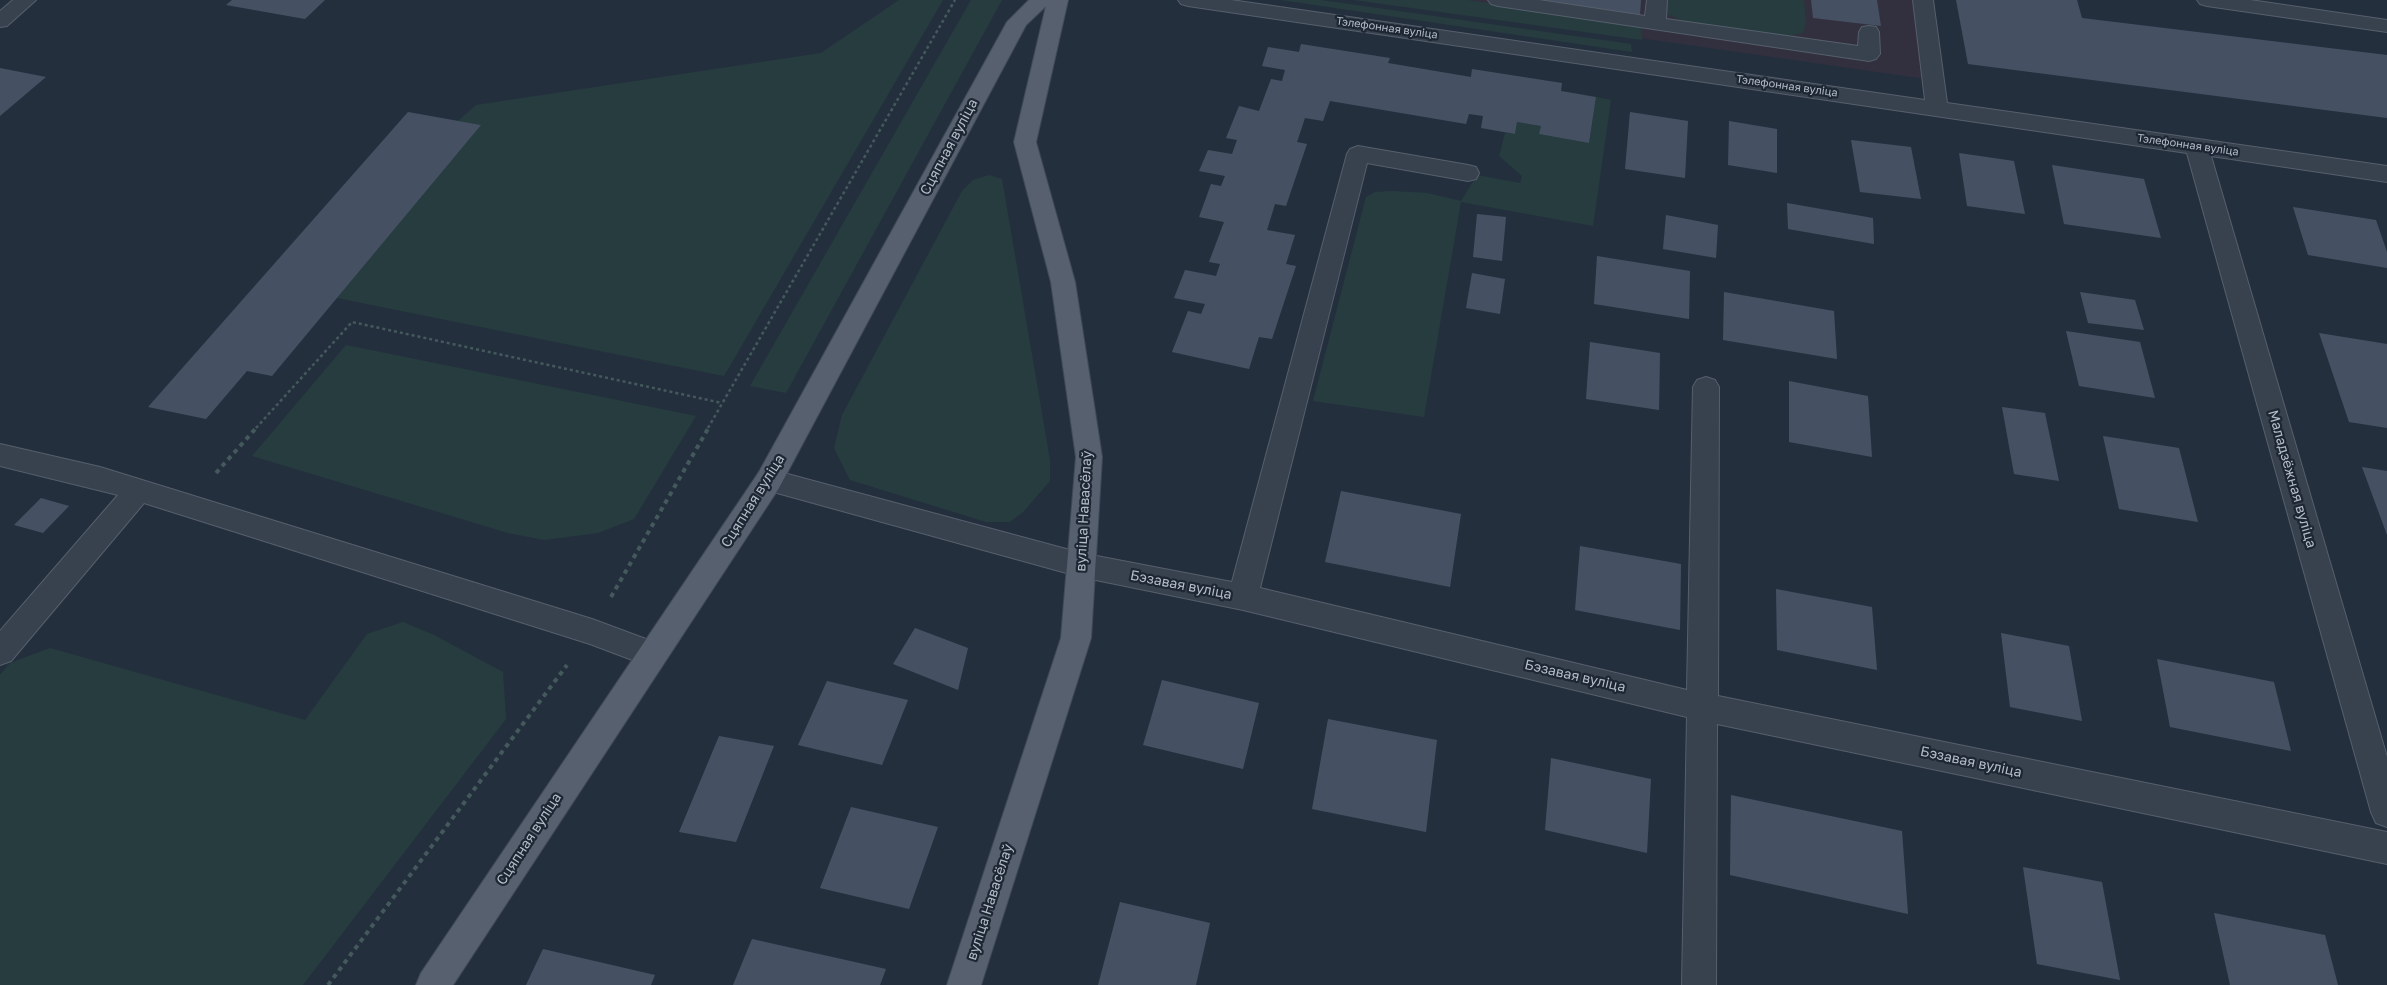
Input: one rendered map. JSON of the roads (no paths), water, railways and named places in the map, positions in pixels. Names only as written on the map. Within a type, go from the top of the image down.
[{"type":"main road","name":"Сцяпная вуліца","points":[[433,985],[651,654],[769,480],[1017,22],[1042,0]]},
{"type":"main road","name":"вуліца Навасёлаў","points":[[964,985],[1076,638],[1088,457],[1087,447],[1063,282],[1026,142],[1058,0]]},
{"type":"street","points":[[0,21],[26,0]]},
{"type":"street","name":"Тэлефонная вуліца","points":[[1188,0],[1937,107],[2387,174]]},
{"type":"street","points":[[1498,0],[1869,54],[1869,32]]},
{"type":"street","points":[[1655,24],[1657,0]]},
{"type":"street","points":[[1923,0],[1937,107]]},
{"type":"street","points":[[2207,0],[2387,26]]},
{"type":"street","name":"Маладзёжная вуліца","points":[[2197,146],[2387,812]]},
{"type":"street","points":[[1244,597],[1358,154],[1468,173]]},
{"type":"street","points":[[1699,985],[1706,387]]},
{"type":"street","points":[[0,455],[100,478],[592,632],[651,654]]},
{"type":"street","name":"Бэзавая вуліца","points":[[769,480],[1081,565],[1244,597],[1702,707],[2387,848]]},
{"type":"street","points":[[0,652],[139,490]]}]
